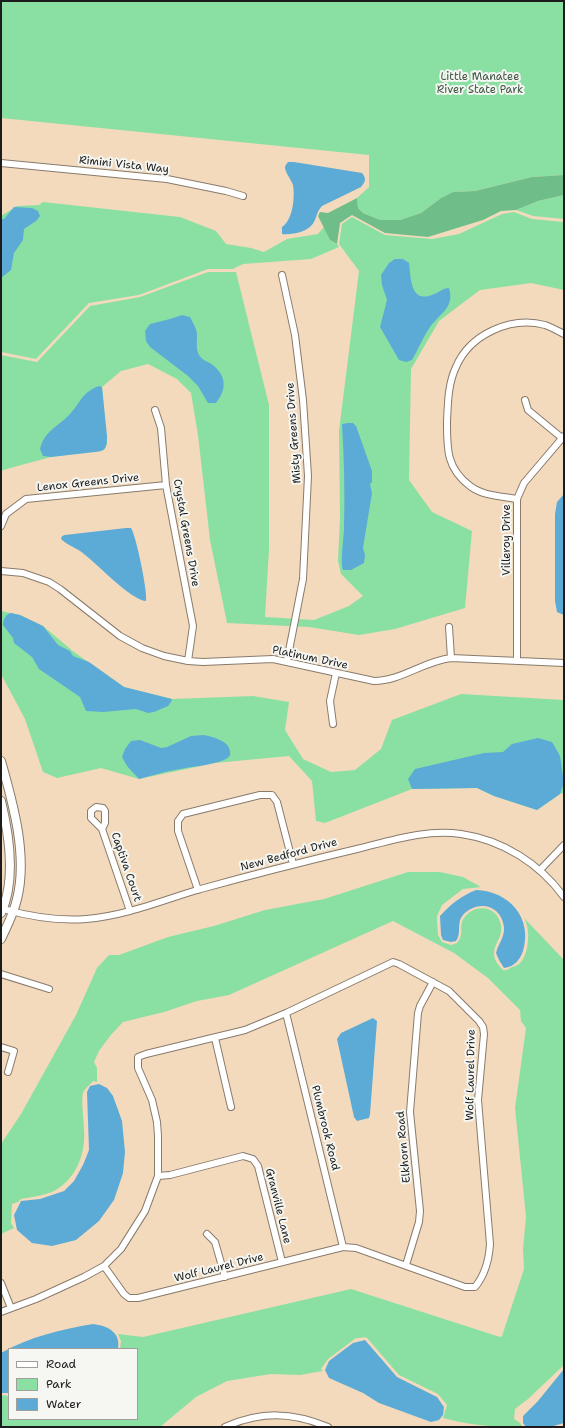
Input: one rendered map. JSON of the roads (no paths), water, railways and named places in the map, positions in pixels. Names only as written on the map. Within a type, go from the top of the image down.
[{"type":"street","name":"Rimini Vista Way","points":[[1,163],[167,179],[187,182],[243,196]]},
{"type":"street","name":"Misty Greens Drive","points":[[282,275],[295,335],[303,400],[308,476],[302,579],[287,661]]},
{"type":"street","points":[[517,499],[486,494],[471,487],[459,476],[450,463],[447,448],[448,399],[450,384],[456,366],[466,351],[479,338],[502,326],[522,322],[530,323],[545,325],[564,334]]},
{"type":"street","points":[[525,400],[528,410],[563,437]]},
{"type":"street","name":"Crystal Greens Drive","points":[[155,410],[161,428],[166,485],[193,626],[188,661]]},
{"type":"street","name":"Villeroy Drive","points":[[517,661],[517,499],[524,483],[563,437]]},
{"type":"street","name":"Lenox Greens Drive","points":[[1,526],[6,514],[26,499],[166,485]]},
{"type":"street","name":"Platinum Drive","points":[[1,571],[23,573],[43,579],[60,589],[110,629],[131,642],[159,654],[188,661],[213,662],[269,659],[287,661],[370,680],[393,678],[436,661],[451,658],[564,663]]},
{"type":"street","points":[[449,627],[451,658]]},
{"type":"street","points":[[333,724],[330,701],[336,673]]},
{"type":"street","points":[[1,761],[11,795],[18,834],[20,880],[17,900],[1,939]]},
{"type":"street","points":[[198,890],[178,831],[178,821],[183,814],[260,795],[272,795],[277,802],[293,864]]},
{"type":"street","points":[[1,801],[7,834],[10,867],[9,887],[2,911]]},
{"type":"street","name":"Captiva Court","points":[[102,829],[130,911]]},
{"type":"street","name":"New Bedford Drive","points":[[2,911],[63,920],[87,919],[130,911],[198,890],[293,864],[406,837],[438,833],[462,834],[492,842],[516,853],[540,870],[564,897]]},
{"type":"street","points":[[540,870],[564,845]]},
{"type":"street","name":"Wolf Laurel Drive","points":[[1,1312],[36,1299],[104,1266],[121,1249],[145,1211],[158,1176],[157,1122],[152,1100],[138,1068],[138,1057],[245,1030],[286,1013],[393,962],[449,991],[479,1021],[483,1027],[484,1034],[478,1100],[490,1244],[489,1258],[480,1281],[475,1287],[465,1287],[356,1248],[344,1247],[138,1298],[129,1298],[124,1294],[104,1266]]},
{"type":"street","points":[[1,974],[49,989]]},
{"type":"street","name":"Elkhorn Road","points":[[406,1265],[419,1222],[420,1211],[410,1112],[418,1013],[420,1006],[433,982]]},
{"type":"street","name":"Plumbrook Road","points":[[286,1013],[344,1247]]},
{"type":"street","points":[[215,1038],[231,1107]]},
{"type":"street","points":[[1,1047],[14,1051],[8,1072]]},
{"type":"street","name":"Granville Lane","points":[[158,1176],[170,1175],[243,1156],[253,1158],[258,1166],[282,1262]]},
{"type":"street","points":[[207,1234],[215,1242],[225,1277]]},
{"type":"street","points":[[1,1283],[11,1308]]},
{"type":"street","points":[[225,1427],[242,1420],[270,1415],[299,1418],[328,1427]]},
{"type":"water","points":[[288,162],[362,173],[365,177],[364,184],[361,187],[322,206],[314,222],[308,228],[291,234],[282,234],[282,227],[286,224],[291,214],[294,196],[293,185],[285,168]]},
{"type":"water","points":[[14,207],[32,208],[38,211],[40,216],[36,221],[24,229],[23,240],[14,253],[11,270],[1,278],[1,219],[4,219]]},
{"type":"water","points":[[395,259],[403,259],[409,263],[413,288],[420,296],[426,296],[449,288],[450,295],[450,301],[446,310],[430,327],[412,360],[406,362],[399,360],[380,327],[387,300],[382,285],[381,275],[389,263]]},
{"type":"water","points":[[182,315],[190,317],[195,326],[199,355],[215,367],[224,382],[224,387],[216,403],[208,403],[198,386],[188,376],[150,347],[146,341],[145,331],[150,324]]},
{"type":"water","points":[[99,386],[102,387],[107,436],[107,443],[104,450],[51,457],[43,456],[40,449],[42,443],[51,430],[72,412],[88,392]]},
{"type":"water","points":[[353,423],[356,426],[372,471],[372,482],[370,484],[372,493],[363,548],[365,555],[364,563],[351,570],[343,570],[344,463],[342,424]]},
{"type":"water","points":[[564,494],[564,615],[557,612],[555,601],[555,514],[557,502]]},
{"type":"water","points":[[131,528],[136,541],[146,601],[131,594],[80,551],[61,539],[62,536],[65,535]]},
{"type":"water","points":[[11,613],[20,615],[43,626],[58,645],[70,651],[73,656],[89,662],[124,687],[172,699],[171,702],[168,706],[148,713],[136,709],[103,712],[86,711],[80,697],[39,669],[32,657],[14,643],[13,638],[3,625],[5,617]]},
{"type":"water","points":[[204,735],[224,742],[229,748],[229,757],[215,763],[170,771],[139,779],[127,766],[122,757],[125,749],[131,741],[140,740],[161,748],[167,747],[191,736]]},
{"type":"water","points":[[538,738],[552,742],[560,756],[564,783],[560,794],[537,810],[494,796],[477,788],[412,789],[408,779],[415,769],[484,753],[503,752],[512,744]]},
{"type":"water","points":[[476,890],[499,895],[516,908],[521,917],[525,928],[525,939],[523,951],[514,965],[504,968],[499,960],[496,953],[504,927],[502,919],[498,913],[488,907],[481,906],[469,910],[461,918],[459,935],[456,941],[451,942],[443,940],[441,935],[440,916],[456,901]]},
{"type":"water","points":[[373,1018],[377,1021],[370,1114],[369,1118],[357,1121],[354,1117],[337,1039],[341,1033]]},
{"type":"water","points":[[99,1084],[107,1088],[113,1096],[122,1121],[125,1152],[123,1173],[114,1200],[99,1221],[76,1240],[52,1246],[32,1243],[17,1230],[14,1215],[21,1201],[40,1199],[64,1191],[74,1181],[89,1150],[87,1092],[90,1086]]},
{"type":"water","points":[[93,1324],[104,1326],[115,1334],[118,1348],[10,1348],[34,1338],[69,1328]]},
{"type":"water","points":[[365,1340],[397,1377],[437,1397],[444,1407],[443,1415],[439,1420],[431,1422],[379,1403],[363,1393],[329,1378],[325,1370],[329,1361],[353,1343]]},
{"type":"water","points":[[8,1349],[8,1393],[1,1393],[1,1353]]},
{"type":"water","points":[[564,1369],[564,1423],[550,1427],[526,1427],[523,1423],[523,1416],[538,1401]]},
{"type":"park label","name":"Little Manatee River State Park","points":[[480,83]]}]
